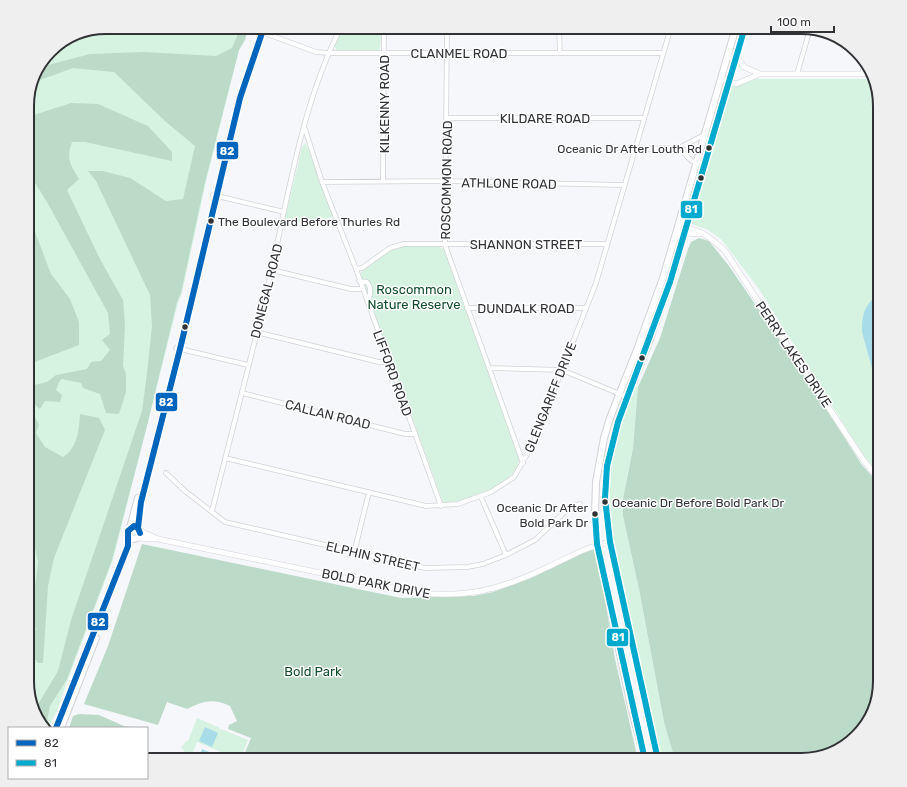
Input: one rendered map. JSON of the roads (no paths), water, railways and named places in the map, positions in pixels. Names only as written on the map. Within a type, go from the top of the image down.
[{"type":"main road","points":[[56,727],[128,546],[139,530],[138,518],[141,502],[215,195],[240,98],[259,34]]},
{"type":"main road","points":[[642,753],[631,707],[597,544],[595,515],[598,465],[604,438],[619,394],[655,302],[697,164],[734,34]]},
{"type":"main road","points":[[656,753],[639,681],[610,542],[605,498],[607,466],[612,441],[627,397],[658,318],[743,34]]},
{"type":"main road","points":[[134,538],[127,533],[130,528],[178,348]]},
{"type":"main road","points":[[130,528],[134,526],[139,530]]},
{"type":"main road","points":[[61,727],[134,538]]},
{"type":"street","name":"CLANMEL ROAD","points":[[273,34],[316,52],[328,53],[663,53]]},
{"type":"street","name":"DONEGAL ROAD","points":[[212,511],[272,270],[307,114],[328,53],[338,34]]},
{"type":"street","name":"KILKENNY ROAD","points":[[383,181],[384,34]]},
{"type":"street","name":"ROSCOMMON ROAD","points":[[448,34],[445,244],[523,463]]},
{"type":"street","points":[[560,34],[560,53]]},
{"type":"street","name":"GLENGARIFF DRIVE","points":[[225,458],[426,506],[458,504],[481,497],[514,477],[533,444],[596,283],[669,34]]},
{"type":"street","points":[[797,74],[808,34]]},
{"type":"street","points":[[728,57],[736,57],[747,69],[760,74],[866,74]]},
{"type":"street","points":[[862,74],[863,70]]},
{"type":"street","points":[[721,79],[729,83],[738,83],[760,74]]},
{"type":"street","name":"KILDARE ROAD","points":[[446,118],[644,118]]},
{"type":"street","name":"LIFFORD ROAD","points":[[304,128],[322,182],[356,269],[441,506]]},
{"type":"street","points":[[635,149],[679,148],[697,138],[704,137],[711,141]]},
{"type":"street","points":[[679,148],[692,162],[697,164],[705,162]]},
{"type":"street","name":"ATHLONE ROAD","points":[[322,182],[446,181],[624,185]]},
{"type":"street","points":[[215,195],[284,212]]},
{"type":"street","points":[[672,246],[678,234],[685,229],[680,218]]},
{"type":"street","name":"PERRY LAKES DRIVE","points":[[685,229],[694,229],[700,234],[717,242],[725,251],[873,473]]},
{"type":"street","name":"SHANNON STREET","points":[[356,269],[362,268],[390,248],[404,244],[607,244]]},
{"type":"street","points":[[272,270],[351,289],[362,289]]},
{"type":"street","points":[[360,281],[367,282],[369,284],[370,292],[368,304]]},
{"type":"street","name":"DUNDALK ROAD","points":[[467,308],[586,308]]},
{"type":"street","points":[[256,332],[379,362],[389,362]]},
{"type":"street","points":[[178,348],[248,365]]},
{"type":"street","points":[[489,368],[562,370],[627,397]]},
{"type":"street","name":"CALLAN ROAD","points":[[242,393],[405,434],[415,434]]},
{"type":"street","name":"ELPHIN STREET","points":[[166,473],[185,491],[221,519],[231,524],[408,566],[441,569],[475,566],[506,555],[535,540],[570,507],[580,504]]},
{"type":"street","points":[[354,553],[369,492]]},
{"type":"street","points":[[481,497],[506,555]]},
{"type":"street","name":"BOLD PARK DRIVE","points":[[139,530],[158,539],[412,592],[455,595],[480,592],[509,584],[597,544],[610,542]]},
{"type":"street","name":"BOLD PARK DRIVE","points":[[134,538],[146,540],[158,539]]},
{"type":"water","points":[[873,298],[873,372],[862,332],[864,313]]},
{"type":"water","points":[[205,727],[218,733],[212,747],[199,741]]},
{"type":"water","points":[[202,749],[211,753],[201,753]]},
{"type":"place","name":"Oceanic Dr After Louth Rd","points":[[709,148]]},
{"type":"place","name":"The Boulevard Before Thurles Rd","points":[[211,221]]},
{"type":"place","name":"Oceanic Dr Before Bold Park Dr","points":[[605,502]]},
{"type":"place","name":"Oceanic Dr After Bold Park Dr","points":[[595,514]]},
{"type":"park label","name":"Roscommon Nature Reserve","points":[[414,296]]},
{"type":"park label","name":"Bold Park","points":[[313,671]]}]
